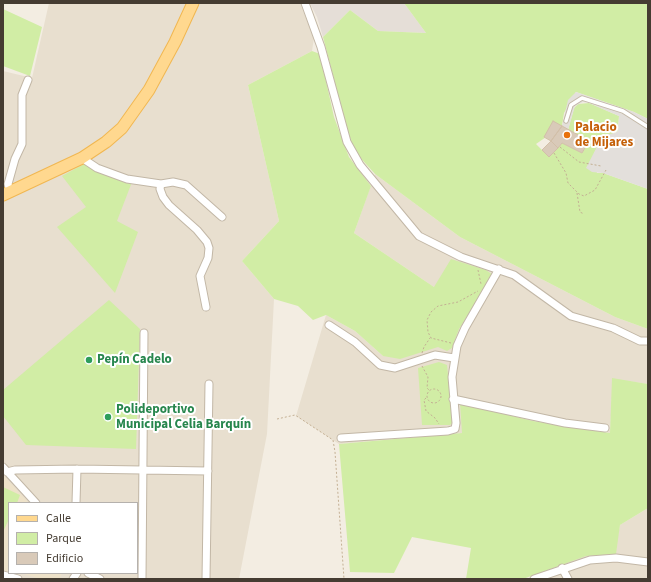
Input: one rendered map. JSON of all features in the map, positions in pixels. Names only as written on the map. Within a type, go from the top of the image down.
[{"type":"main road","points":[[7,194],[82,158],[106,142],[122,128],[138,108],[176,42],[193,3]]},
{"type":"street","points":[[305,3],[321,47],[347,142],[360,165],[419,236],[461,257],[514,275],[571,316],[613,328],[640,340],[648,341]]},
{"type":"street","points":[[7,194],[8,184],[15,159],[22,144],[22,95],[28,80]]},
{"type":"street","points":[[82,158],[97,168],[127,179],[160,184],[173,182],[186,185],[222,217]]},
{"type":"street","points":[[160,184],[160,189],[166,201],[197,230],[207,242],[209,248],[208,258],[200,276],[206,307]]},
{"type":"street","points":[[341,438],[453,430],[456,426],[453,399],[454,358],[457,346],[465,328],[499,269]]},
{"type":"street","points":[[329,325],[355,342],[380,365],[395,368],[435,356],[454,358]]},
{"type":"street","points":[[142,579],[144,333]]},
{"type":"street","points":[[206,579],[209,384]]},
{"type":"street","points":[[453,399],[565,423],[605,428]]},
{"type":"street","points":[[5,469],[208,471]]},
{"type":"street","points":[[5,469],[35,502]]},
{"type":"street","points":[[76,502],[77,469]]},
{"type":"street","points":[[534,579],[562,568],[590,560],[616,558],[648,562]]},
{"type":"street","points":[[562,568],[568,579]]},
{"type":"street","points":[[90,574],[100,579]]},
{"type":"street","points":[[3,576],[18,579]]},
{"type":"lane","points":[[566,121],[571,104],[582,98],[623,111],[648,127]]},
{"type":"path","points":[[560,147],[579,162],[600,166]]},
{"type":"path","points":[[554,153],[566,173],[568,183],[576,192],[584,196],[595,190],[606,170]]},
{"type":"path","points":[[576,192],[580,212],[584,214]]},
{"type":"path","points":[[457,346],[431,338],[428,332],[428,320],[434,308],[458,302],[482,288],[481,278],[473,260]]},
{"type":"path","points":[[427,397],[430,401],[434,402],[440,399],[440,394],[438,390],[431,389],[427,392],[427,397],[424,400],[426,411],[435,418],[443,431]]},
{"type":"path","points":[[277,419],[295,415],[328,435],[333,440],[336,452],[344,579]]},
{"type":"shaded area","points":[[49,3],[300,3],[314,38],[312,51],[248,85],[279,221],[242,261],[274,299],[267,434],[239,579],[3,579],[3,71],[32,78]]},
{"type":"shaded area","points":[[310,3],[404,3],[426,33],[378,31],[350,10],[323,37],[317,17]]},
{"type":"shaded area","points":[[576,92],[634,112],[648,119],[648,189],[603,173],[592,172],[586,168],[601,139],[605,135],[618,131],[619,116],[589,103],[583,102],[575,106],[568,130],[562,126],[568,100]]},
{"type":"shaded area","points":[[375,174],[460,237],[615,317],[648,329],[648,384],[613,379],[610,433],[533,421],[461,404],[463,433],[339,444],[296,416],[326,315],[355,331],[383,356],[434,287],[354,233]]},
{"type":"shaded area","points":[[3,475],[28,502],[8,502],[8,571],[3,570]]},
{"type":"shaded area","points":[[648,508],[648,579],[533,579],[545,519],[615,550],[620,525]]},
{"type":"shaded area","points":[[24,574],[62,574],[59,579],[40,579]]},
{"type":"green space","points":[[404,3],[648,3],[648,119],[634,112],[576,92],[564,113],[562,126],[536,144],[549,157],[562,143],[582,153],[589,141],[568,130],[574,108],[578,104],[589,103],[619,116],[618,131],[601,139],[594,154],[597,173],[603,173],[648,189],[648,329],[615,317],[460,237],[375,174],[356,153],[348,133],[323,37],[350,10],[378,31],[426,33]]},
{"type":"green space","points":[[3,9],[42,27],[30,76],[3,66]]},
{"type":"green space","points":[[312,51],[320,54],[334,117],[349,157],[371,186],[354,233],[434,287],[451,259],[486,270],[493,275],[459,329],[452,348],[447,351],[438,347],[400,359],[383,356],[355,331],[326,315],[313,320],[298,306],[274,299],[242,261],[279,221],[248,85]]},
{"type":"green space","points":[[84,164],[132,182],[117,221],[138,232],[115,293],[57,227],[86,207],[62,176]]},
{"type":"green space","name":"Pepín Cadelo","points":[[109,300],[140,329],[136,449],[26,445],[3,416],[3,390]]},
{"type":"green space","points":[[439,362],[447,365],[453,422],[450,425],[422,425],[418,368]]},
{"type":"green space","points":[[612,378],[648,384],[648,508],[620,525],[616,554],[586,556],[523,579],[466,579],[471,548],[412,537],[394,573],[350,572],[339,444],[462,433],[460,403],[533,421],[610,433]]},
{"type":"green space","points":[[3,487],[20,495],[17,502],[8,502],[8,521],[3,532]]},
{"type":"building","points":[[553,121],[562,126],[551,141],[544,137]]},
{"type":"building","name":"Palacio de Mijares","points":[[562,126],[589,141],[582,153],[562,143],[558,148],[551,141]]},
{"type":"building","points":[[551,141],[558,148],[549,157],[542,150]]},
{"type":"place","name":"Palacio de Mijares","points":[[567,135]]},
{"type":"place","name":"Pepín Cadelo","points":[[89,360]]},
{"type":"place","name":"Polideportivo Municipal Celia Barquín","points":[[108,417]]}]
